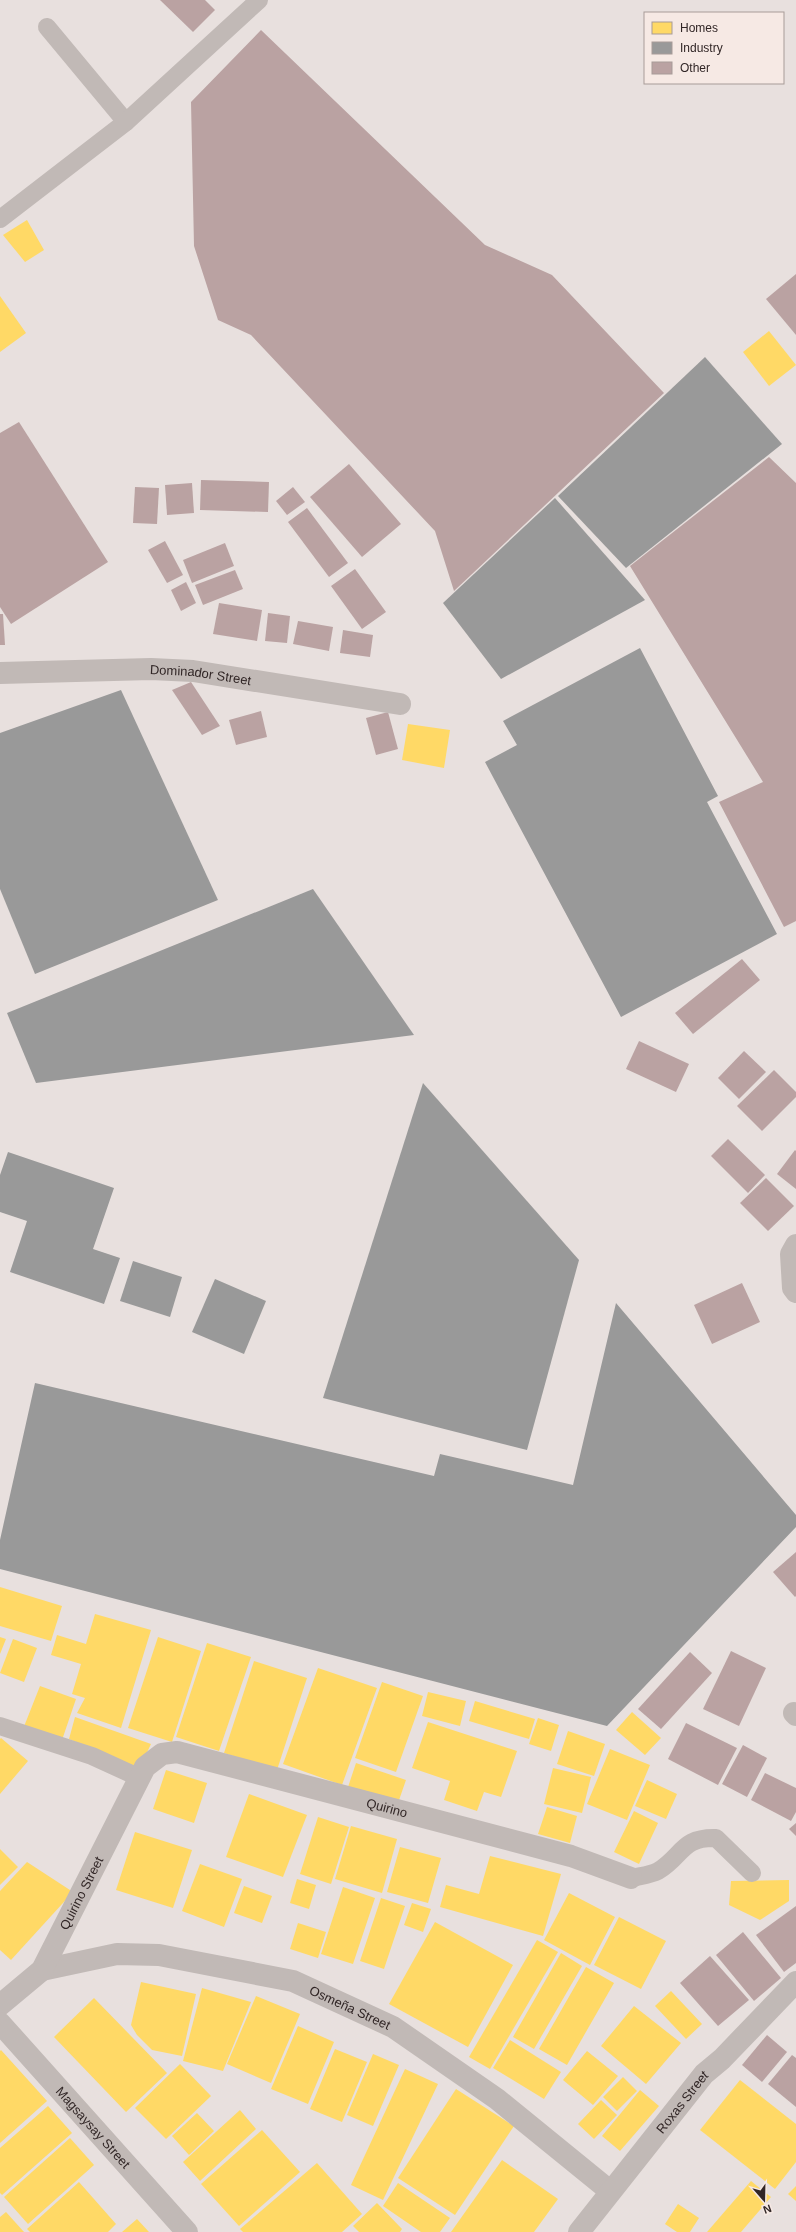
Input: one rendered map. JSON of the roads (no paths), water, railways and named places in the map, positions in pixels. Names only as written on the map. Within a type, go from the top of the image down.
[{"type":"street","name":"Dominador Street","points":[[0,673],[151,668],[193,671],[400,704]]},
{"type":"street","points":[[796,1245],[791,1254],[793,1288],[796,1292]]},
{"type":"street","name":"Quirino","points":[[142,1772],[162,1754],[177,1752],[571,1856],[631,1878]]},
{"type":"street","name":"Quirino Street","points":[[0,2005],[42,1970],[142,1772]]},
{"type":"street","name":"Osmeña Street","points":[[42,1970],[117,1954],[159,1955],[293,1981],[393,2027],[497,2099],[610,2191]]},
{"type":"street","name":"Roxas Street","points":[[579,2232],[704,2074],[722,2059],[794,1987]]},
{"type":"street","name":"Magsaysay Street","points":[[0,2023],[186,2232]]},
{"type":"lane","points":[[0,219],[126,122],[259,0]]},
{"type":"lane","points":[[47,27],[126,122]]},
{"type":"lane","points":[[0,1726],[142,1772]]},
{"type":"lane","points":[[631,1878],[658,1871],[690,1842],[702,1837],[716,1838],[752,1873]]}]
